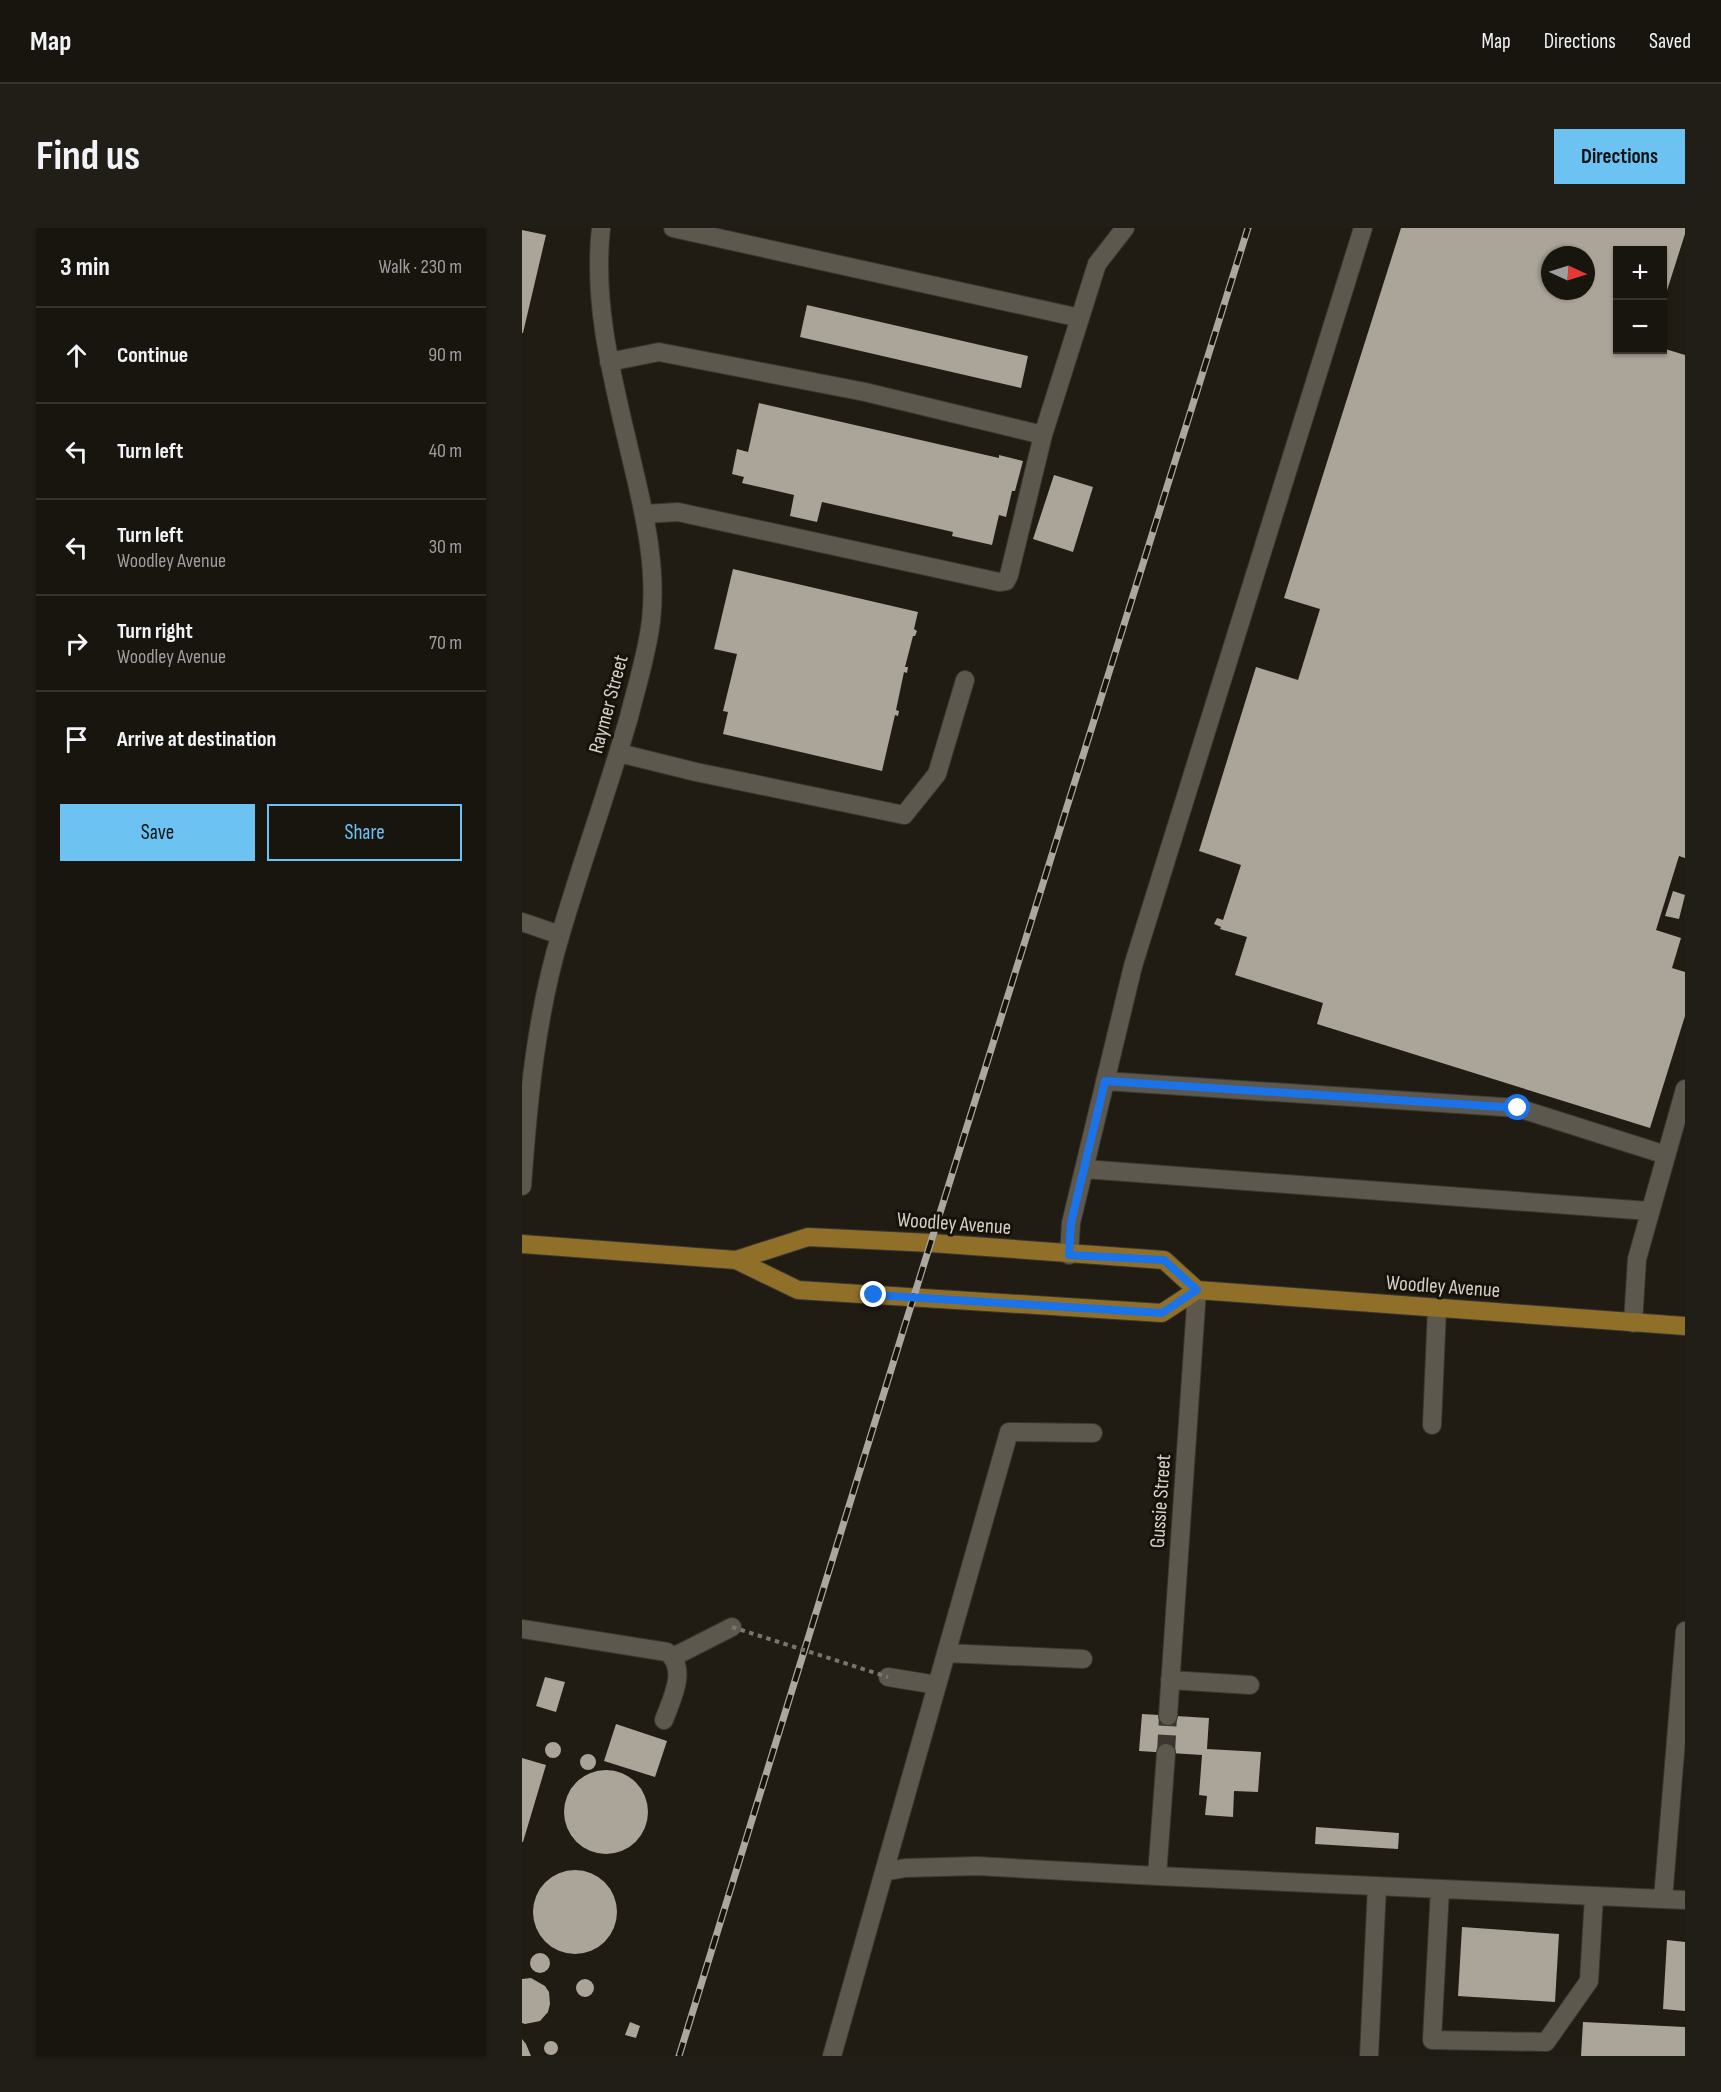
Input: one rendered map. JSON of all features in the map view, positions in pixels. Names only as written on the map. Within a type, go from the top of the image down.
[{"type":"main road","name":"Woodley Avenue","points":[[736,1260],[808,1237],[930,1243],[1069,1255],[1164,1260],[1197,1290]]},
{"type":"main road","name":"Woodley Avenue","points":[[522,1244],[736,1260],[798,1290],[1162,1313],[1197,1290],[1685,1326]]},
{"type":"street","name":"Raymer Street","points":[[522,1186],[535,1055],[548,983],[560,935],[619,753],[644,661],[651,620],[653,574],[645,514],[609,362],[600,312],[597,259],[601,228]]},
{"type":"street","points":[[673,228],[1080,318]]},
{"type":"street","points":[[645,514],[678,512],[723,520],[999,582],[1006,581],[1043,435],[1097,264],[1125,228]]},
{"type":"street","points":[[1069,1255],[1071,1223],[1133,966],[1363,228]]},
{"type":"street","points":[[609,362],[659,352],[865,392],[1043,435]]},
{"type":"street","points":[[619,753],[696,772],[904,815],[937,774],[965,680]]},
{"type":"street","points":[[522,922],[560,935]]},
{"type":"street","points":[[1105,1081],[1518,1108],[1666,1155]]},
{"type":"street","points":[[1633,1323],[1637,1259],[1685,1089]]},
{"type":"street","points":[[1084,1169],[1649,1210]]},
{"type":"street","name":"Gussie Street","points":[[1168,1716],[1197,1290]]},
{"type":"street","points":[[1432,1425],[1437,1308]]},
{"type":"street","points":[[832,2056],[1009,1432],[1093,1433]]},
{"type":"street","points":[[674,1657],[732,1627]]},
{"type":"street","points":[[522,1629],[667,1652],[674,1657],[679,1670],[664,1720]]},
{"type":"street","points":[[1664,1899],[1685,1631]]},
{"type":"street","points":[[946,1653],[1083,1659]]},
{"type":"street","points":[[888,1677],[937,1685]]},
{"type":"street","points":[[1170,1680],[1250,1685]]},
{"type":"street","points":[[1157,1876],[1166,1753]]},
{"type":"street","points":[[884,1872],[905,1868],[977,1866],[1685,1900]]},
{"type":"street","points":[[1369,2056],[1377,1886]]},
{"type":"street","points":[[1440,1890],[1432,2040],[1546,2042],[1589,1981],[1594,1896]]},
{"type":"path","points":[[732,1627],[888,1677]]},
{"type":"building","points":[[1401,228],[1685,228],[1667,290],[1667,246],[1613,246],[1613,354],[1667,354],[1667,350],[1685,355],[1685,858],[1679,856],[1656,930],[1681,938],[1672,968],[1685,972],[1685,1016],[1650,1128],[1317,1024],[1323,1003],[1235,975],[1247,937],[1220,929],[1221,927],[1214,924],[1217,918],[1223,920],[1241,865],[1199,851],[1256,667],[1298,680],[1320,609],[1284,598]]},
{"type":"building","points":[[522,230],[546,235],[523,333],[522,333]]},
{"type":"building","points":[[807,305],[1028,356],[1021,388],[800,337]]},
{"type":"building","points":[[759,403],[999,458],[999,455],[1023,461],[1015,491],[1012,491],[1006,517],[999,515],[992,545],[952,536],[953,532],[822,502],[817,522],[790,516],[794,495],[742,483],[744,477],[732,474],[737,449],[748,452]]},
{"type":"building","points":[[1054,475],[1093,487],[1073,552],[1033,539]]},
{"type":"building","points":[[733,569],[918,612],[914,629],[917,631],[913,636],[905,667],[908,667],[907,673],[904,672],[896,710],[899,711],[898,716],[895,715],[882,771],[723,734],[728,712],[723,711],[737,654],[714,649]]},
{"type":"building","points":[[1673,891],[1685,895],[1679,919],[1665,916]]},
{"type":"building","points":[[545,1677],[565,1682],[556,1712],[536,1706]]},
{"type":"building","points":[[1142,1714],[1209,1718],[1207,1749],[1261,1752],[1258,1792],[1234,1791],[1233,1817],[1205,1815],[1207,1796],[1199,1795],[1202,1755],[1139,1751]]},
{"type":"building","points":[[616,1724],[667,1741],[655,1777],[604,1761]]},
{"type":"building","points":[[550,1742],[556,1742],[561,1750],[559,1756],[550,1758],[545,1753],[545,1747]]},
{"type":"building","points":[[585,1754],[591,1754],[596,1762],[594,1768],[585,1770],[580,1765],[580,1759]]},
{"type":"building","points":[[522,1758],[546,1765],[523,1842],[522,1842]]},
{"type":"building","points":[[606,1770],[622,1773],[636,1782],[645,1796],[648,1812],[645,1828],[636,1842],[622,1851],[606,1854],[590,1851],[576,1842],[567,1828],[564,1812],[567,1796],[576,1782],[590,1773]]},
{"type":"building","points":[[1316,1827],[1399,1833],[1398,1849],[1315,1844]]},
{"type":"building","points":[[575,1870],[598,1877],[610,1889],[617,1912],[610,1935],[598,1947],[575,1954],[552,1947],[540,1935],[533,1912],[540,1889],[552,1877]]},
{"type":"building","points":[[1462,1927],[1559,1934],[1555,2002],[1458,1996]]},
{"type":"building","points":[[1667,1940],[1685,1942],[1685,2011],[1663,2009]]},
{"type":"building","points":[[540,1953],[547,1956],[550,1963],[547,1970],[540,1973],[533,1970],[530,1963],[533,1956]]},
{"type":"building","points":[[531,1978],[545,1986],[549,1992],[550,2004],[548,2012],[540,2021],[525,2024],[522,2023],[522,1979]]},
{"type":"building","points":[[585,1979],[591,1982],[594,1988],[591,1994],[585,1997],[579,1994],[576,1988],[579,1982]]},
{"type":"building","points":[[630,2022],[640,2026],[636,2038],[625,2035]]},
{"type":"building","points":[[1583,2022],[1685,2027],[1685,2056],[1581,2056]]},
{"type":"building","points":[[522,2039],[526,2044],[531,2056],[522,2056]]},
{"type":"building","points":[[551,2041],[556,2043],[558,2048],[556,2053],[551,2055],[546,2053],[544,2048],[546,2043]]},
{"type":"tunnel","points":[[1166,1753],[1168,1716]]},
{"type":"railway","points":[[679,2056],[1248,228]]},
{"type":"route","points":[[874,1295],[1162,1313],[1197,1290],[1164,1260],[1069,1255],[1071,1223],[1105,1081],[1518,1108]]}]
